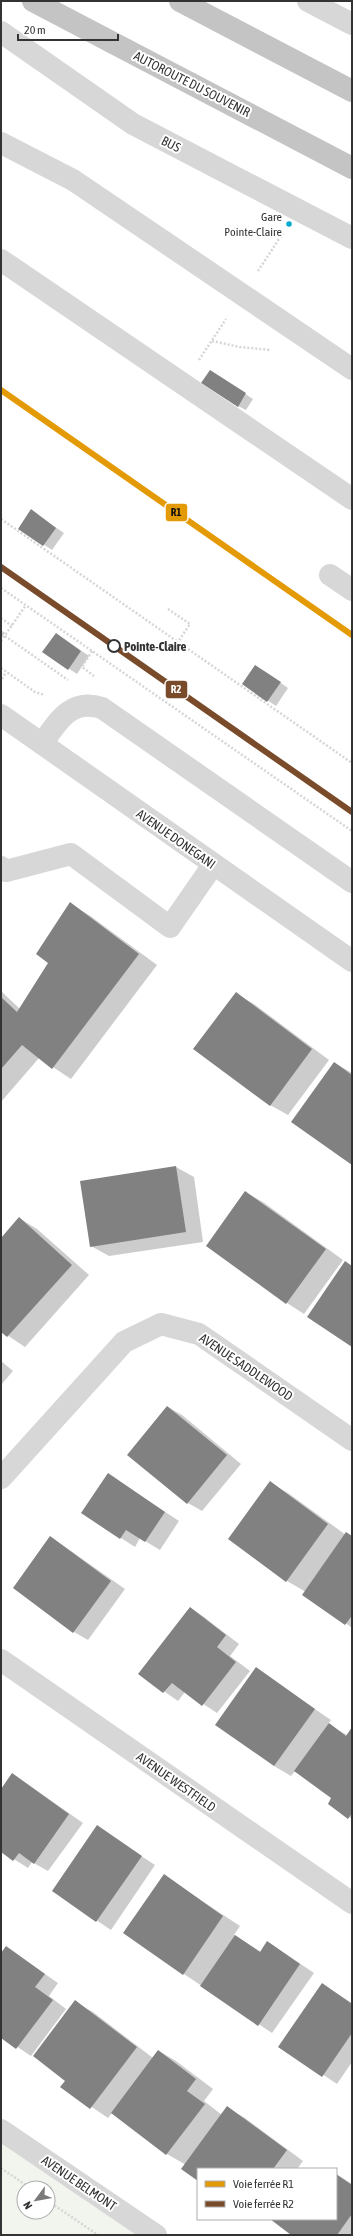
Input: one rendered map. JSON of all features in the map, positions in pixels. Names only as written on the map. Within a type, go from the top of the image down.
[{"type":"highway","name":"AUTOROUTE DU SOUVENIR","points":[[33,1],[352,168]]},
{"type":"highway","points":[[180,1],[352,91]]},
{"type":"street","points":[[308,1],[352,24]]},
{"type":"street","name":"BUS","points":[[1,32],[133,124],[352,238]]},
{"type":"street","points":[[1,143],[73,180],[352,369]]},
{"type":"street","points":[[1,260],[352,499]]},
{"type":"street","points":[[330,575],[352,590]]},
{"type":"street","points":[[42,744],[55,725],[72,709],[87,704],[102,708],[352,882]]},
{"type":"street","name":"AVENUE DONEGANI","points":[[1,715],[352,961]]},
{"type":"street","points":[[1,867],[6,872],[71,854],[170,927],[213,865]]},
{"type":"street","name":"AVENUE SADDLEWOOD","points":[[1,1478],[124,1342],[161,1324],[199,1334],[352,1440]]},
{"type":"street","name":"AVENUE WESTFIELD","points":[[1,1660],[352,1904]]},
{"type":"street","name":"AVENUE BELMONT","points":[[1,2130],[156,2235]]},
{"type":"path","points":[[257,272],[285,230]]},
{"type":"path","points":[[195,366],[229,315]]},
{"type":"path","points":[[212,341],[248,348],[276,349]]},
{"type":"path","points":[[1,519],[352,763]]},
{"type":"path","points":[[1,588],[352,832]]},
{"type":"path","points":[[1,641],[26,605]]},
{"type":"path","points":[[168,609],[190,624],[178,642]]},
{"type":"path","points":[[1,618],[12,626]]},
{"type":"path","points":[[5,636],[70,682],[65,685]]},
{"type":"path","points":[[92,651],[82,667],[93,676]]},
{"type":"path","points":[[1,668],[36,692],[47,695]]},
{"type":"path","points":[[2,679],[6,672]]},
{"type":"path","points":[[1,2168],[18,2180]]},
{"type":"path","points":[[56,2206],[98,2235]]},
{"type":"shaded area","points":[[1,2125],[160,2235],[1,2235]]},
{"type":"building","points":[[210,370],[246,393],[238,407],[201,383]]},
{"type":"building","points":[[31,509],[56,528],[43,546],[18,529]]},
{"type":"building","points":[[56,633],[81,651],[68,670],[42,652]]},
{"type":"building","points":[[255,665],[281,682],[267,702],[242,684]]},
{"type":"building","points":[[70,902],[139,954],[52,1069],[22,1045],[1,1069],[1,997],[17,1012],[48,963],[36,954]]},
{"type":"building","points":[[236,992],[312,1049],[270,1106],[193,1049]]},
{"type":"building","points":[[334,1062],[352,1075],[352,1165],[291,1122]]},
{"type":"building","points":[[176,1166],[186,1232],[90,1247],[80,1181]]},
{"type":"building","points":[[245,1191],[326,1249],[286,1304],[206,1246]]},
{"type":"building","points":[[19,1217],[72,1265],[7,1337],[1,1332],[1,1238]]},
{"type":"building","points":[[345,1261],[352,1266],[352,1347],[307,1317]]},
{"type":"building","points":[[167,1406],[227,1455],[187,1504],[127,1455]]},
{"type":"building","points":[[108,1473],[165,1512],[145,1542],[126,1530],[120,1539],[81,1513]]},
{"type":"building","points":[[270,1481],[328,1524],[286,1582],[228,1539]]},
{"type":"building","points":[[346,1532],[352,1536],[352,1618],[351,1617],[345,1625],[302,1595]]},
{"type":"building","points":[[50,1536],[111,1581],[73,1633],[13,1588]]},
{"type":"building","points":[[190,1607],[226,1635],[217,1647],[236,1662],[202,1706],[172,1683],[163,1693],[138,1674]]},
{"type":"building","points":[[256,1667],[315,1709],[274,1766],[215,1725]]},
{"type":"building","points":[[329,1723],[346,1736],[352,1727],[352,1813],[348,1819],[328,1804],[331,1798],[294,1771]]},
{"type":"building","points":[[12,1773],[69,1814],[34,1864],[19,1853],[13,1861],[1,1852],[1,1789]]},
{"type":"building","points":[[97,1825],[142,1856],[96,1922],[52,1891]]},
{"type":"building","points":[[164,1874],[223,1916],[183,1975],[123,1933]]},
{"type":"building","points":[[235,1935],[260,1952],[267,1941],[300,1964],[258,2026],[200,1986]]},
{"type":"building","points":[[6,1946],[45,1974],[35,1987],[53,2000],[16,2049],[1,2038],[1,1953]]},
{"type":"building","points":[[322,1983],[352,2004],[352,2033],[322,2077],[278,2047]]},
{"type":"building","points":[[75,2000],[137,2047],[90,2109],[60,2087],[65,2081],[33,2056]]},
{"type":"building","points":[[158,2050],[196,2079],[187,2091],[205,2104],[166,2155],[111,2113]]},
{"type":"building","points":[[227,2106],[287,2150],[274,2168],[197,2168],[197,2180],[181,2169]]},
{"type":"building","points":[[337,2175],[352,2185],[352,2214],[337,2235],[291,2235],[271,2220],[337,2220]]},
{"type":"rail line","name":"R1","points":[[1,390],[352,635]]},
{"type":"rail line","name":"R2","points":[[1,567],[352,812]]},
{"type":"place","name":"Gare Pointe-Claire","points":[[289,224]]},
{"type":"place","name":"Pointe-Claire","points":[[114,646]]}]
